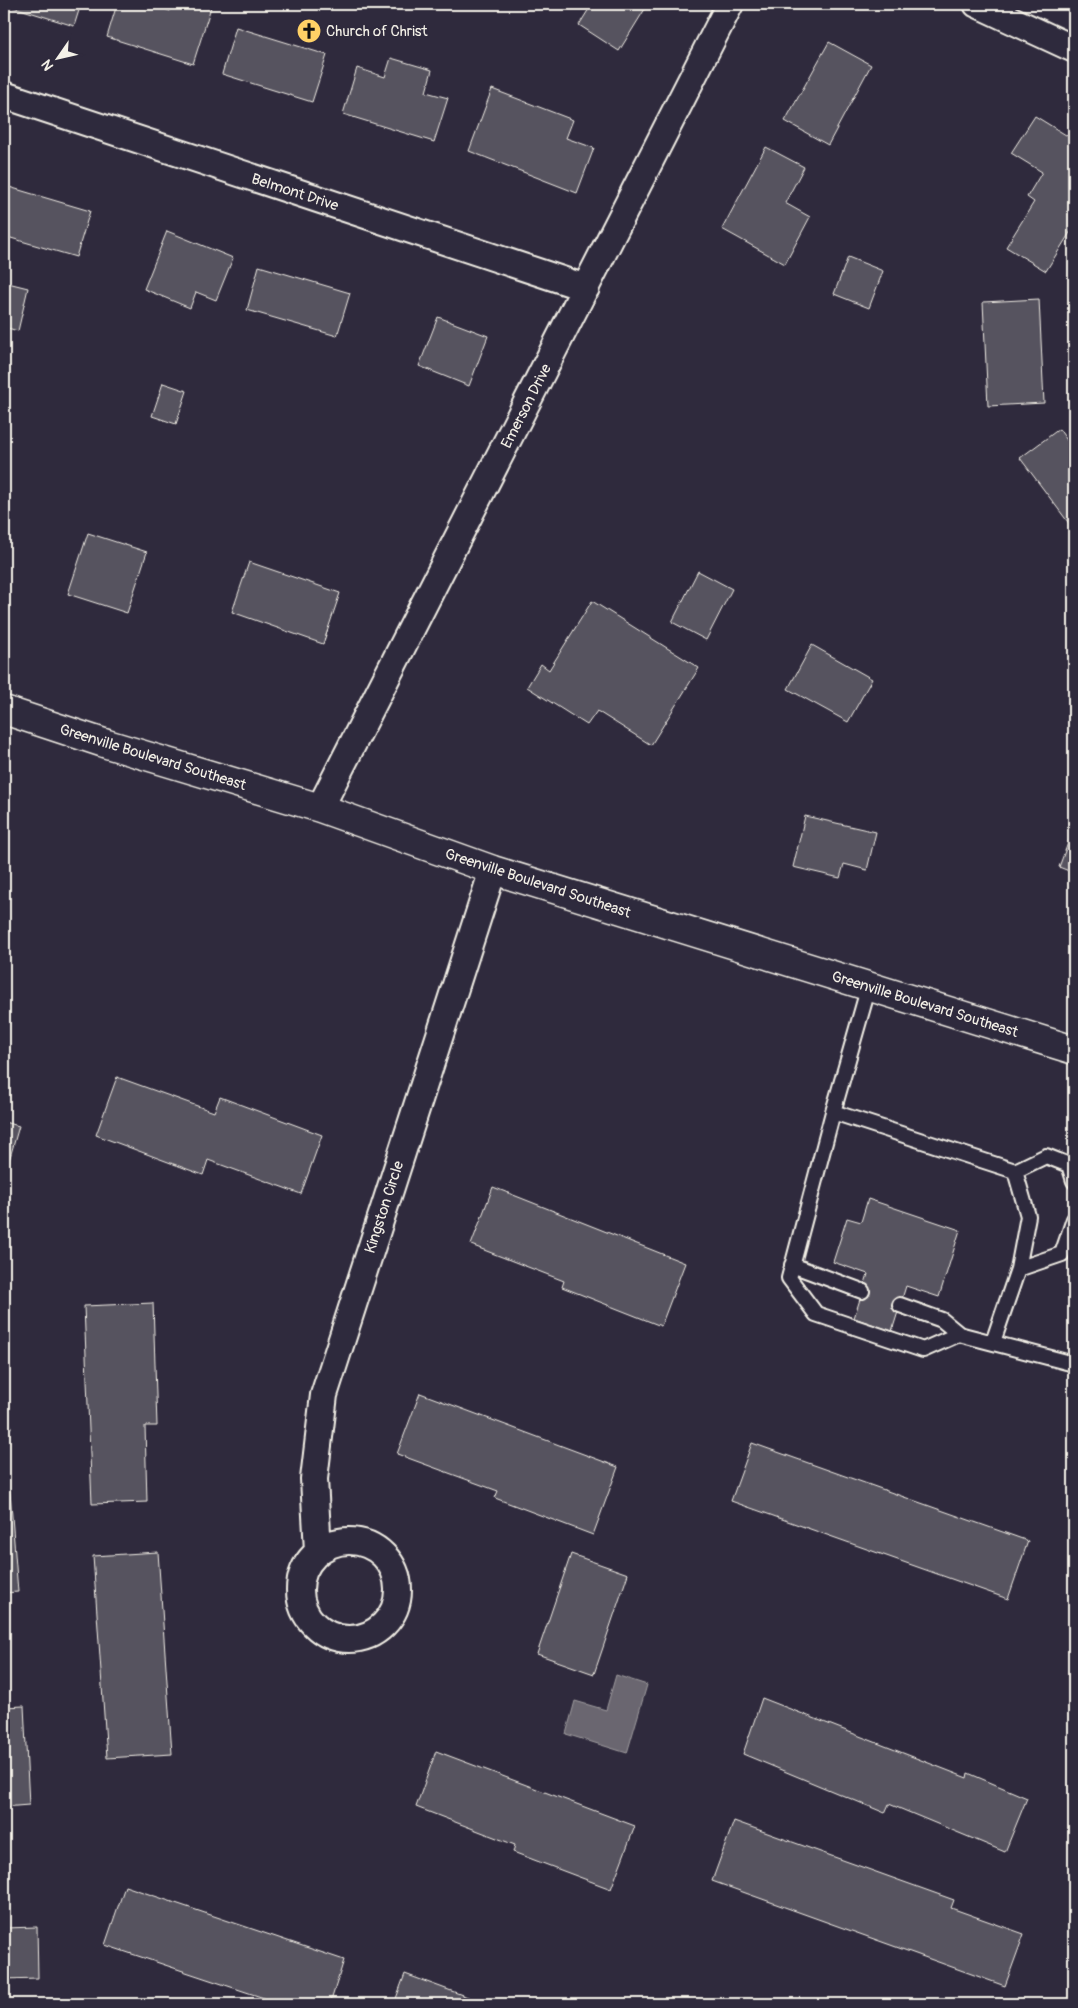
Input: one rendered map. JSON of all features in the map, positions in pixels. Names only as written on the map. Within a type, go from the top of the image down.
[{"type":"highway","name":"Greenville Boulevard Southeast","points":[[4,710],[107,744],[320,808],[493,870],[1074,1050]]},
{"type":"street","name":"Emerson Drive","points":[[320,808],[730,4]]},
{"type":"street","points":[[977,4],[1074,49]]},
{"type":"street","name":"Belmont Drive","points":[[4,96],[586,288]]},
{"type":"street","name":"Kingston Circle","points":[[318,1551],[314,1478],[324,1395],[493,870]]},
{"type":"lane","points":[[869,986],[789,1278],[816,1314],[923,1350],[959,1334]]},
{"type":"lane","points":[[833,1112],[1015,1171],[1046,1156],[1069,1165],[1074,1181]]},
{"type":"lane","points":[[993,1342],[1018,1268],[1028,1216],[1015,1171]]},
{"type":"lane","points":[[1018,1268],[1062,1254],[1074,1219]]},
{"type":"lane","points":[[792,1265],[862,1291]]},
{"type":"lane","points":[[900,1305],[942,1320],[959,1334],[1074,1364]]},
{"type":"shaded area","points":[[616,1675],[647,1685],[627,1753],[566,1734],[575,1701],[606,1710]]},
{"type":"building","points":[[4,4],[81,4],[74,26]]},
{"type":"building","points":[[117,4],[149,4],[170,11],[173,4],[212,4],[193,64],[107,37]]},
{"type":"building","points":[[592,4],[648,4],[619,51],[579,25]]},
{"type":"building","points":[[236,27],[327,55],[312,102],[222,74]]},
{"type":"building","points":[[829,42],[871,65],[828,145],[785,121]]},
{"type":"building","points":[[391,58],[432,70],[426,92],[448,98],[434,142],[343,114],[357,68],[385,77]]},
{"type":"building","points":[[492,89],[573,120],[566,138],[594,148],[577,193],[469,151]]},
{"type":"building","points":[[1035,116],[1074,140],[1074,226],[1046,271],[1006,247],[1034,202],[1027,197],[1042,172],[1011,153]]},
{"type":"building","points":[[766,147],[804,167],[785,203],[810,217],[785,264],[722,229]]},
{"type":"building","points":[[9,187],[90,211],[76,257],[4,236],[4,205]]},
{"type":"building","points":[[167,231],[233,258],[216,300],[196,292],[190,308],[144,289]]},
{"type":"building","points":[[848,257],[883,271],[869,308],[834,294]]},
{"type":"building","points":[[259,266],[350,293],[337,336],[247,310]]},
{"type":"building","points":[[4,282],[28,288],[18,331],[4,327]]},
{"type":"building","points":[[1039,299],[1044,403],[988,406],[983,302]]},
{"type":"building","points":[[438,317],[488,336],[469,386],[419,366]]},
{"type":"building","points":[[163,383],[187,391],[176,424],[152,416]]},
{"type":"building","points":[[1059,429],[1074,450],[1074,530],[1020,458]]},
{"type":"building","points":[[88,533],[147,552],[127,613],[68,594]]},
{"type":"building","points":[[249,562],[340,593],[323,644],[232,612]]},
{"type":"building","points":[[698,571],[732,589],[706,640],[672,622]]},
{"type":"building","points":[[592,601],[699,668],[651,745],[597,711],[587,725],[527,687],[541,664],[549,670]]},
{"type":"building","points":[[812,645],[872,679],[848,722],[788,689]]},
{"type":"building","points":[[805,816],[876,832],[867,870],[844,864],[840,878],[793,867]]},
{"type":"building","points":[[1074,827],[1074,873],[1059,867]]},
{"type":"building","points":[[117,1077],[214,1112],[220,1097],[322,1135],[301,1194],[208,1160],[203,1175],[96,1135]]},
{"type":"building","points":[[4,1122],[19,1126],[4,1178]]},
{"type":"building","points":[[493,1187],[685,1263],[661,1326],[562,1287],[564,1281],[471,1245]]},
{"type":"building","points":[[868,1199],[960,1230],[939,1297],[906,1286],[892,1331],[854,1318],[868,1274],[833,1262],[847,1218],[861,1222]]},
{"type":"building","points":[[153,1303],[157,1426],[145,1426],[147,1502],[92,1504],[84,1306]]},
{"type":"building","points":[[4,1362],[11,1428],[4,1428]]},
{"type":"building","points":[[420,1393],[618,1467],[593,1535],[495,1498],[498,1491],[397,1454]]},
{"type":"building","points":[[752,1443],[1028,1541],[1008,1599],[731,1501]]},
{"type":"building","points":[[10,1491],[18,1592],[4,1593],[4,1492]]},
{"type":"building","points":[[158,1552],[172,1754],[107,1758],[93,1556]]},
{"type":"building","points":[[571,1554],[628,1574],[594,1674],[537,1654]]},
{"type":"building","points":[[762,1698],[967,1778],[968,1773],[1027,1798],[1005,1852],[889,1804],[885,1813],[743,1754]]},
{"type":"building","points":[[24,1706],[29,1805],[4,1807],[4,1707]]},
{"type":"building","points":[[436,1751],[635,1826],[611,1889],[513,1852],[515,1845],[416,1807]]},
{"type":"building","points":[[734,1821],[954,1900],[951,1908],[1024,1934],[1005,1986],[712,1881]]},
{"type":"building","points":[[125,1886],[344,1960],[330,2004],[282,2004],[105,1945]]},
{"type":"building","points":[[37,1927],[38,1978],[4,1979],[4,1928]]},
{"type":"building","points":[[405,1974],[487,2004],[394,2004]]},
{"type":"place","name":"Church of Christ","points":[[309,31]]}]
